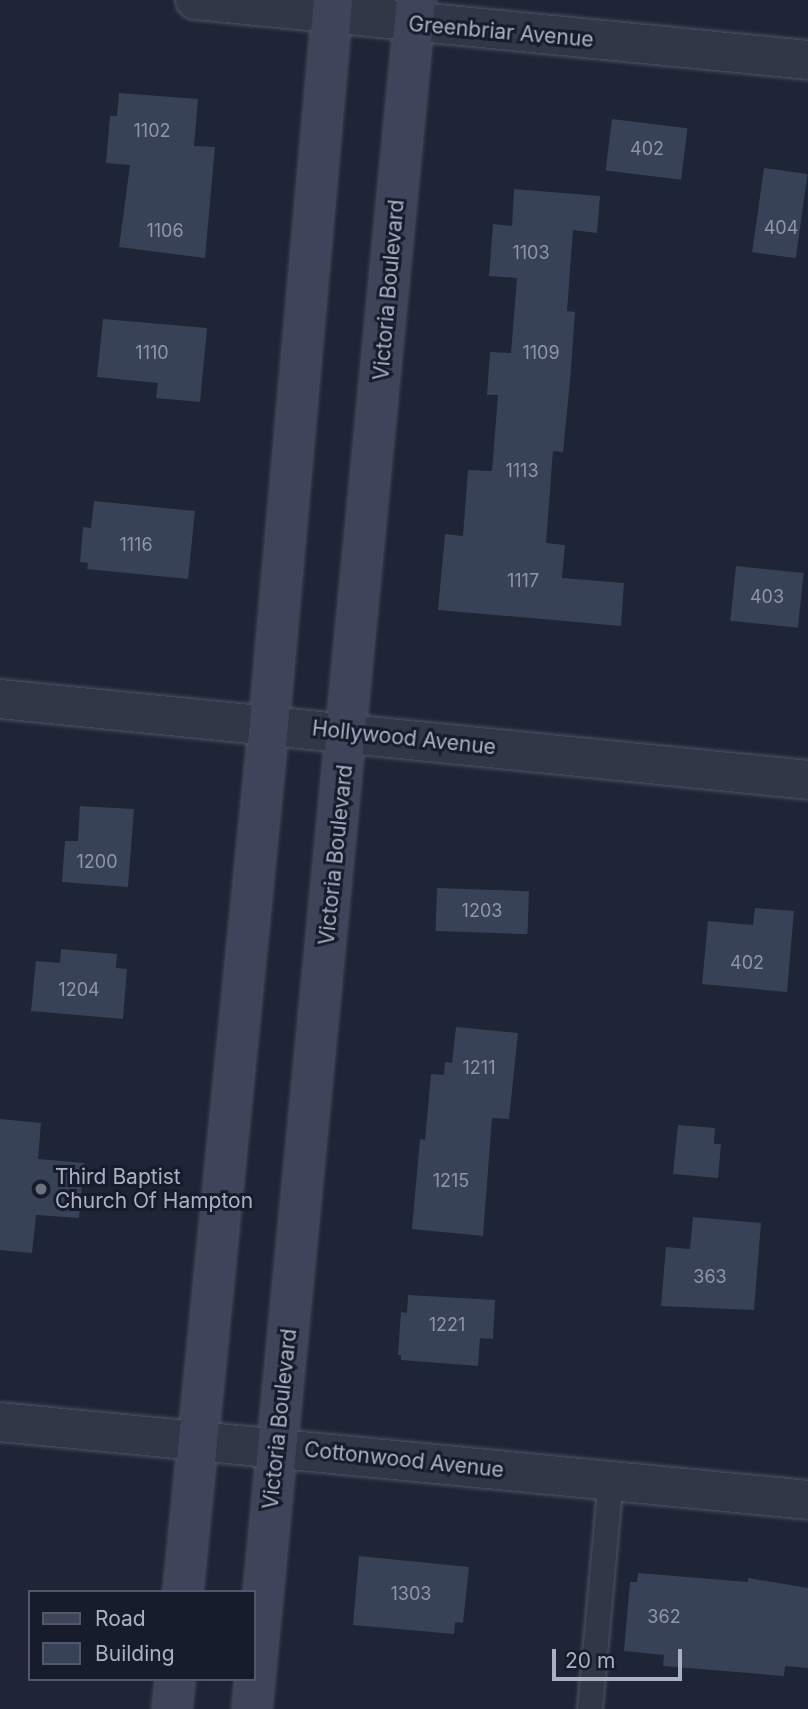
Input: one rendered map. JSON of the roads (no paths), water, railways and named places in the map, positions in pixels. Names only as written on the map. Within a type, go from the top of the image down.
[{"type":"main road","points":[[183,1590],[270,724],[332,7]]},
{"type":"main road","name":"Victoria Boulevard","points":[[256,1667],[348,732],[415,12]]},
{"type":"main road","points":[[172,1709],[175,1681]]},
{"type":"main road","name":"Victoria Boulevard","points":[[252,1709],[255,1681]]},
{"type":"street","name":"Greenbriar Avenue","points":[[195,0],[415,12],[808,60]]},
{"type":"street","name":"Hollywood Avenue","points":[[0,699],[808,780]]},
{"type":"street","name":"Cottonwood Avenue","points":[[0,1422],[808,1500]]},
{"type":"lane","points":[[590,1709],[611,1480]]},
{"type":"place","name":"Third Baptist Church Of Hampton","points":[[41,1189]]}]
